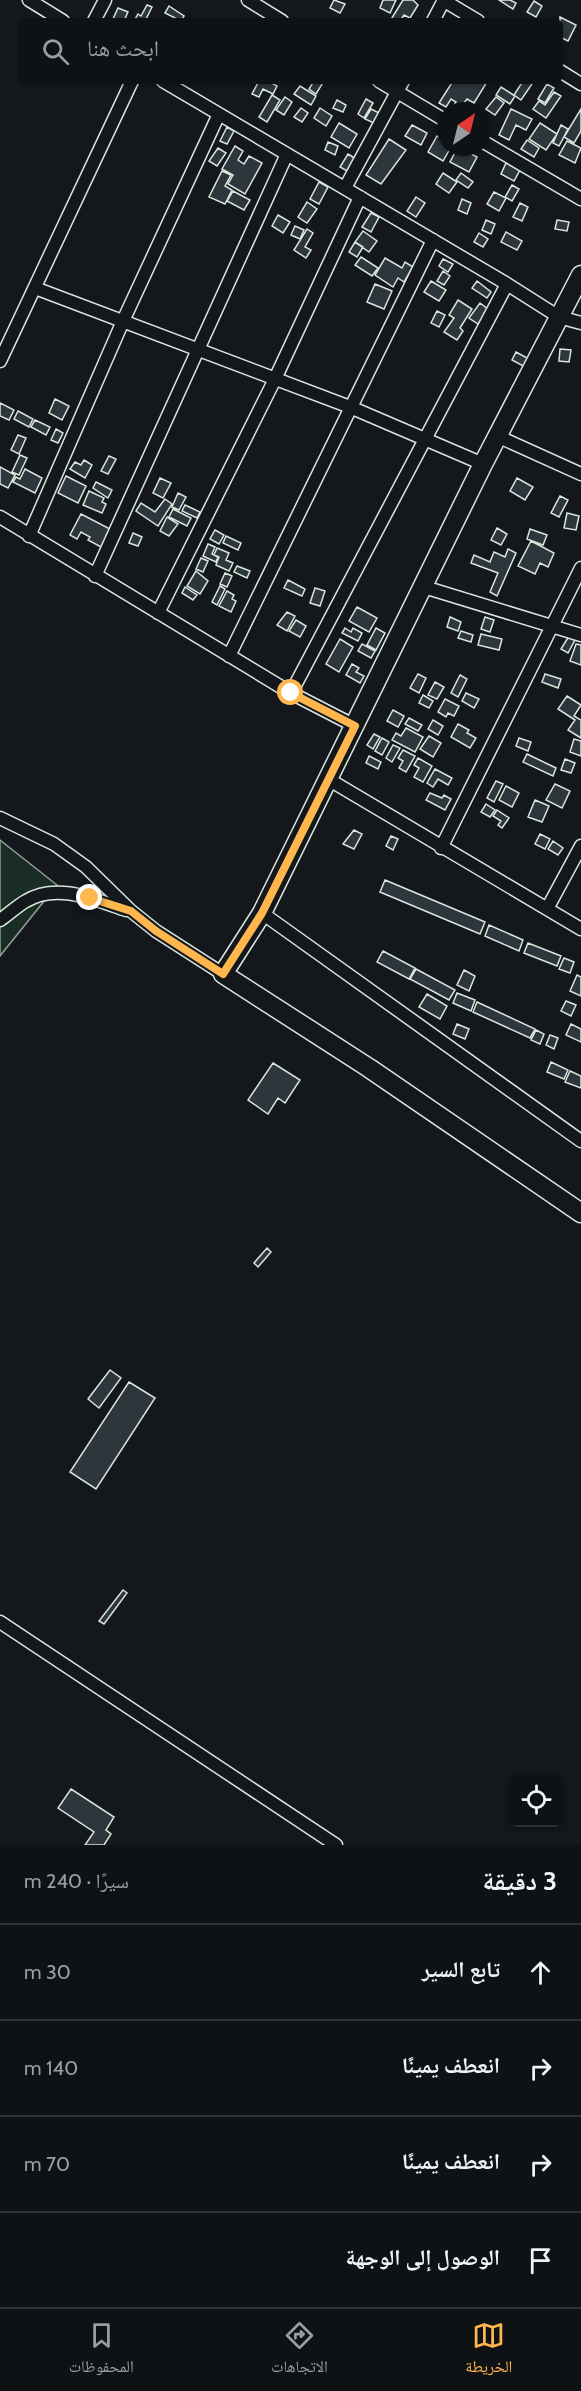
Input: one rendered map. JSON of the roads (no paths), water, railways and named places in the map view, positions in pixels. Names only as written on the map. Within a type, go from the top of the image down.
[{"type":"street","points":[[29,0],[58,18]]},
{"type":"street","points":[[96,18],[105,0]]},
{"type":"street","points":[[248,0],[277,18]]},
{"type":"street","points":[[435,18],[444,0],[473,18]]},
{"type":"street","points":[[563,73],[581,84]]},
{"type":"street","points":[[0,361],[131,84]]},
{"type":"street","points":[[168,84],[559,317],[581,323]]},
{"type":"street","points":[[345,188],[400,87],[437,114]]},
{"type":"street","points":[[29,536],[123,321],[219,114]]},
{"type":"street","points":[[491,146],[581,199]]},
{"type":"street","points":[[95,576],[200,350],[287,154]]},
{"type":"street","points":[[158,614],[275,379],[360,197]]},
{"type":"street","points":[[229,656],[433,240]]},
{"type":"street","points":[[223,974],[262,913],[497,436],[581,275]]},
{"type":"street","points":[[291,693],[507,284]]},
{"type":"street","points":[[35,288],[350,407],[483,464]]},
{"type":"street","points":[[497,436],[581,474]]},
{"type":"street","points":[[0,518],[291,693],[355,726]]},
{"type":"street","points":[[441,848],[581,568]]},
{"type":"street","points":[[423,587],[581,635]]},
{"type":"street","points":[[328,778],[441,848],[581,929]]},
{"type":"street","points":[[0,818],[54,844],[86,867],[131,911],[156,931],[369,1068],[581,1213]]},
{"type":"street","points":[[547,909],[581,846]]},
{"type":"street","points":[[0,920],[28,900],[50,893],[90,898],[131,911]]},
{"type":"street","points":[[262,913],[581,1141]]},
{"type":"street","points":[[0,1622],[336,1845]]}]
